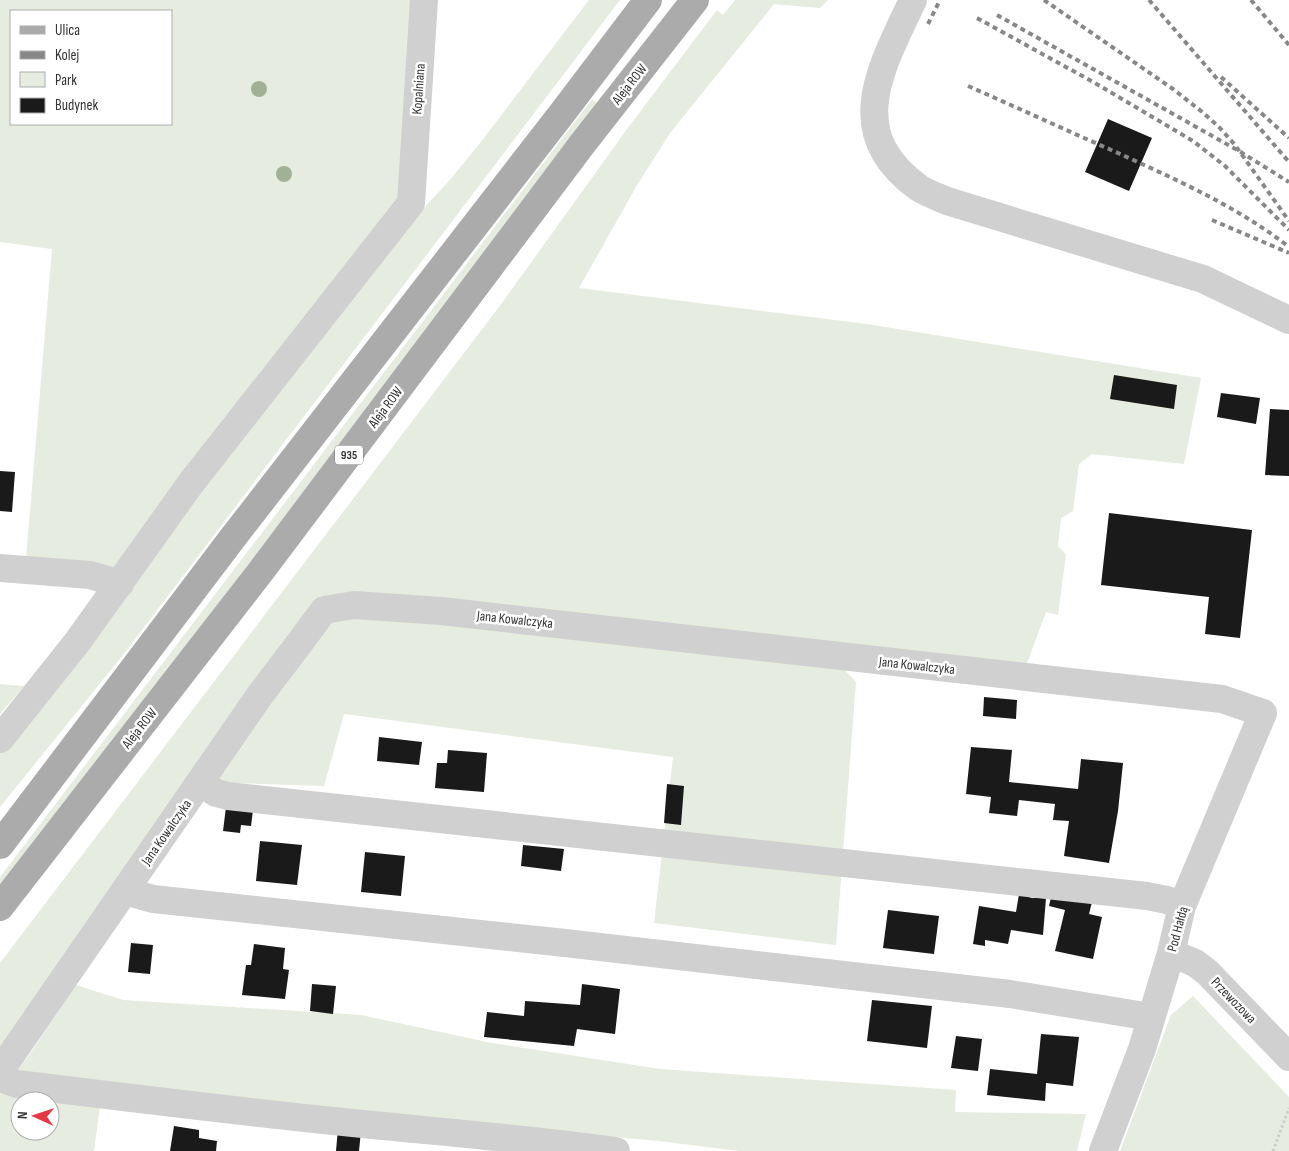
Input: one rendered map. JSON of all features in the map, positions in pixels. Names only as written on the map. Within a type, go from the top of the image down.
[{"type":"main road","points":[[0,845],[225,548],[648,0]]},
{"type":"main road","name":"Aleja ROW","points":[[0,907],[261,571],[694,0]]},
{"type":"street","name":"Kopalniana","points":[[0,739],[78,642],[191,483],[411,203],[424,0]]},
{"type":"street","points":[[913,0],[886,58],[876,93],[874,126],[881,147],[896,168],[920,189],[947,201],[1204,279],[1289,320]]},
{"type":"street","points":[[0,568],[90,575],[120,584]]},
{"type":"street","name":"Jana Kowalczyka","points":[[0,1071],[260,695],[324,610],[354,605],[441,611],[1222,699],[1263,712]]},
{"type":"street","name":"Pod Hałdą","points":[[1103,1151],[1142,1048],[1171,953],[1182,906],[1263,712]]},
{"type":"street","points":[[200,782],[216,793],[228,796],[1147,896],[1167,900],[1182,906]]},
{"type":"street","points":[[125,892],[152,899],[565,943],[1010,994],[1151,1017]]},
{"type":"street","name":"Przewozowa","points":[[1171,953],[1195,963],[1207,972],[1289,1057]]},
{"type":"street","points":[[0,1078],[17,1084],[187,1105],[528,1139],[616,1151]]},
{"type":"path","points":[[1273,1151],[1289,1108]]},
{"type":"green space","points":[[0,0],[418,0],[403,201],[119,569],[26,559],[52,249],[0,242]]},
{"type":"green space","points":[[589,0],[620,0],[123,655],[0,807],[0,752],[405,228],[449,181],[477,147]]},
{"type":"green space","points":[[735,0],[828,0],[820,8],[774,4],[670,133],[636,187],[579,288],[867,324],[1201,378],[1184,464],[1092,454],[1079,464],[1073,511],[1061,518],[1058,546],[1066,555],[1058,615],[1046,612],[1026,666],[819,643],[856,682],[836,945],[654,923],[673,757],[344,714],[324,786],[200,782],[341,597],[320,596],[0,1058],[0,963],[499,307],[630,125],[717,10],[723,15]]},
{"type":"green space","points":[[592,99],[598,104],[0,891],[0,877]]},
{"type":"green space","points":[[0,684],[24,686],[0,714]]},
{"type":"green space","points":[[76,985],[123,1000],[361,1015],[492,1043],[660,1069],[956,1090],[955,1112],[1086,1114],[1077,1151],[739,1151],[659,1141],[102,1091],[94,1151],[0,1151],[0,1094]]},
{"type":"green space","points":[[1193,996],[1289,1097],[1289,1151],[1120,1151],[1171,1015]]},
{"type":"building","points":[[1108,119],[1152,138],[1129,191],[1085,172]]},
{"type":"building","points":[[1114,375],[1177,385],[1174,409],[1110,399]]},
{"type":"building","points":[[1221,393],[1260,398],[1256,424],[1217,417]]},
{"type":"building","points":[[1270,409],[1289,410],[1289,476],[1265,475]]},
{"type":"building","points":[[0,471],[15,472],[12,512],[0,511]]},
{"type":"building","points":[[1109,513],[1252,530],[1240,638],[1205,634],[1209,597],[1101,585]]},
{"type":"building","points":[[984,697],[1017,700],[1016,719],[983,716]]},
{"type":"building","points":[[379,737],[422,742],[419,765],[377,761]]},
{"type":"building","points":[[971,747],[1012,750],[1009,782],[1078,789],[1081,759],[1123,763],[1118,811],[1109,863],[1064,856],[1069,821],[1053,820],[1055,804],[1019,800],[1017,816],[989,813],[991,797],[966,794]]},
{"type":"building","points":[[448,750],[487,753],[484,792],[435,788],[437,763],[447,763]]},
{"type":"building","points":[[667,784],[684,786],[681,825],[664,823]]},
{"type":"building","points":[[226,807],[253,810],[251,826],[241,825],[240,833],[223,831]]},
{"type":"building","points":[[260,841],[302,845],[297,885],[256,881]]},
{"type":"building","points":[[523,845],[564,849],[561,871],[521,866]]},
{"type":"building","points":[[365,852],[405,856],[401,896],[361,892]]},
{"type":"building","points":[[1052,893],[1092,902],[1089,914],[1102,917],[1093,959],[1055,951],[1065,910],[1049,906]]},
{"type":"building","points":[[1019,894],[1032,898],[1046,898],[1043,935],[1011,930],[1008,944],[985,940],[985,946],[973,944],[979,906],[1016,912]]},
{"type":"building","points":[[888,910],[939,916],[934,954],[883,948]]},
{"type":"building","points":[[131,943],[153,945],[150,974],[128,972]]},
{"type":"building","points":[[254,944],[285,948],[283,969],[289,970],[285,999],[242,995],[246,965],[251,965]]},
{"type":"building","points":[[312,984],[336,986],[333,1014],[310,1011]]},
{"type":"building","points":[[582,984],[620,989],[615,1034],[577,1029],[574,1046],[484,1037],[487,1012],[524,1016],[525,1001],[580,1005]]},
{"type":"building","points":[[872,1000],[932,1006],[927,1048],[867,1041]]},
{"type":"building","points":[[1041,1034],[1079,1037],[1073,1086],[1046,1083],[1045,1101],[987,1095],[990,1069],[1037,1074]]},
{"type":"building","points":[[956,1036],[982,1039],[978,1071],[951,1068]]},
{"type":"building","points":[[174,1126],[199,1130],[199,1138],[217,1141],[216,1151],[170,1151]]},
{"type":"building","points":[[338,1128],[361,1131],[359,1151],[336,1151]]},
{"type":"railway","points":[[928,24],[940,0]]},
{"type":"railway","points":[[1044,0],[1173,89],[1219,127],[1235,145],[1289,221]]},
{"type":"railway","points":[[1149,0],[1289,162]]},
{"type":"railway","points":[[1251,0],[1289,45]]},
{"type":"railway","points":[[997,15],[1239,151],[1289,182]]},
{"type":"railway","points":[[977,18],[1095,83],[1193,141],[1225,166],[1289,230]]},
{"type":"railway","points":[[1221,77],[1289,138]]},
{"type":"railway","points":[[968,86],[1185,184],[1249,219],[1289,247]]},
{"type":"railway","points":[[1212,220],[1289,253]]}]
